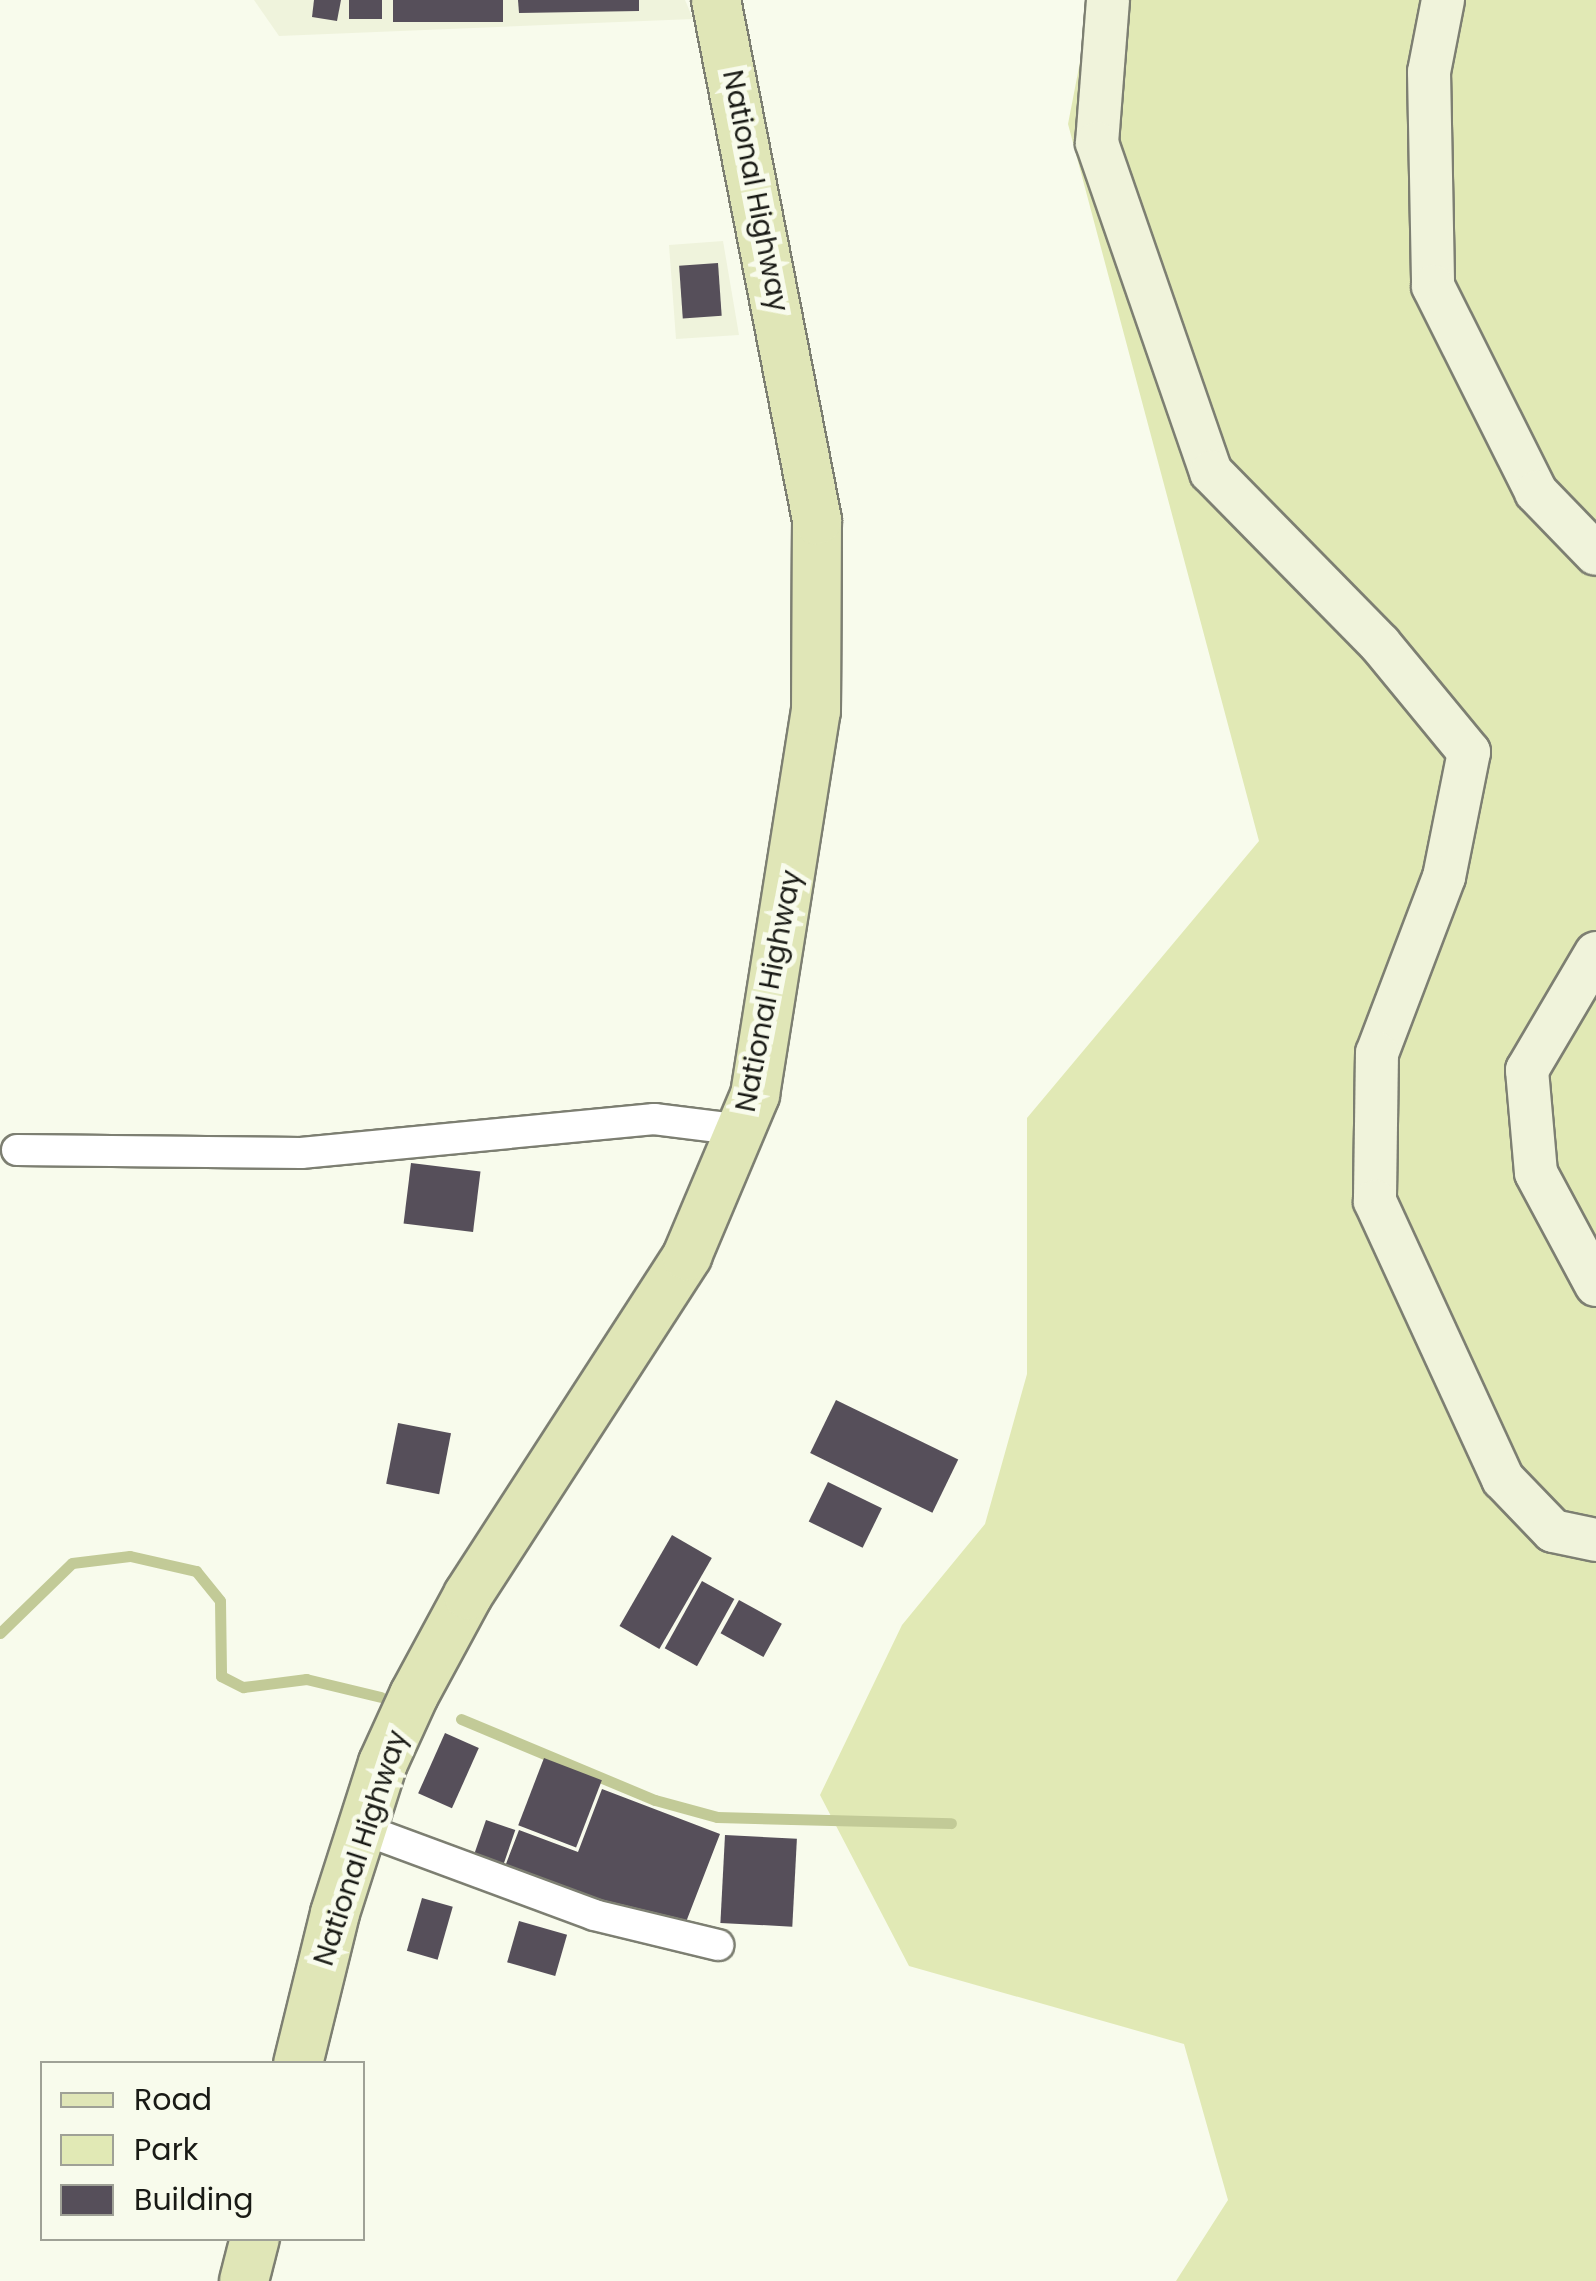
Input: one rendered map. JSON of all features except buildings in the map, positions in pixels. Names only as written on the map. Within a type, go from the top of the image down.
[{"type":"main road","name":"National Highway","points":[[299,2061],[362,1828],[390,1746],[468,1595],[687,1256],[742,1130],[778,972],[816,711],[817,520],[715,7]]},
{"type":"main road","points":[[244,2281],[254,2241]]},
{"type":"street","points":[[1108,0],[1097,143],[1211,472],[1380,644],[1469,752],[1444,878],[1378,1053],[1375,1200],[1503,1479],[1553,1530],[1596,1540]]},
{"type":"street","points":[[1442,0],[1429,72],[1432,286],[1536,492],[1596,554]]},
{"type":"street","points":[[1596,953],[1527,1070],[1536,1173],[1596,1285]]},
{"type":"street","points":[[18,1150],[301,1153],[654,1120],[742,1130]]},
{"type":"street","points":[[362,1828],[594,1915],[718,1945]]},
{"type":"shaded area","points":[[254,0],[685,0],[693,19],[279,36]]},
{"type":"shaded area","points":[[723,241],[739,335],[676,339],[669,245]]},
{"type":"green space","points":[[1092,0],[1596,0],[1596,2281],[1176,2281],[1228,2200],[1184,2044],[909,1966],[820,1795],[902,1625],[985,1524],[1027,1374],[1027,1118],[1259,841],[1068,124]]},
{"type":"waterway","points":[[0,1633],[72,1563],[130,1556],[196,1571],[220,1601],[221,1676],[243,1687],[306,1679],[381,1697]]},
{"type":"waterway","points":[[461,1719],[655,1800],[717,1817],[951,1823]]}]
